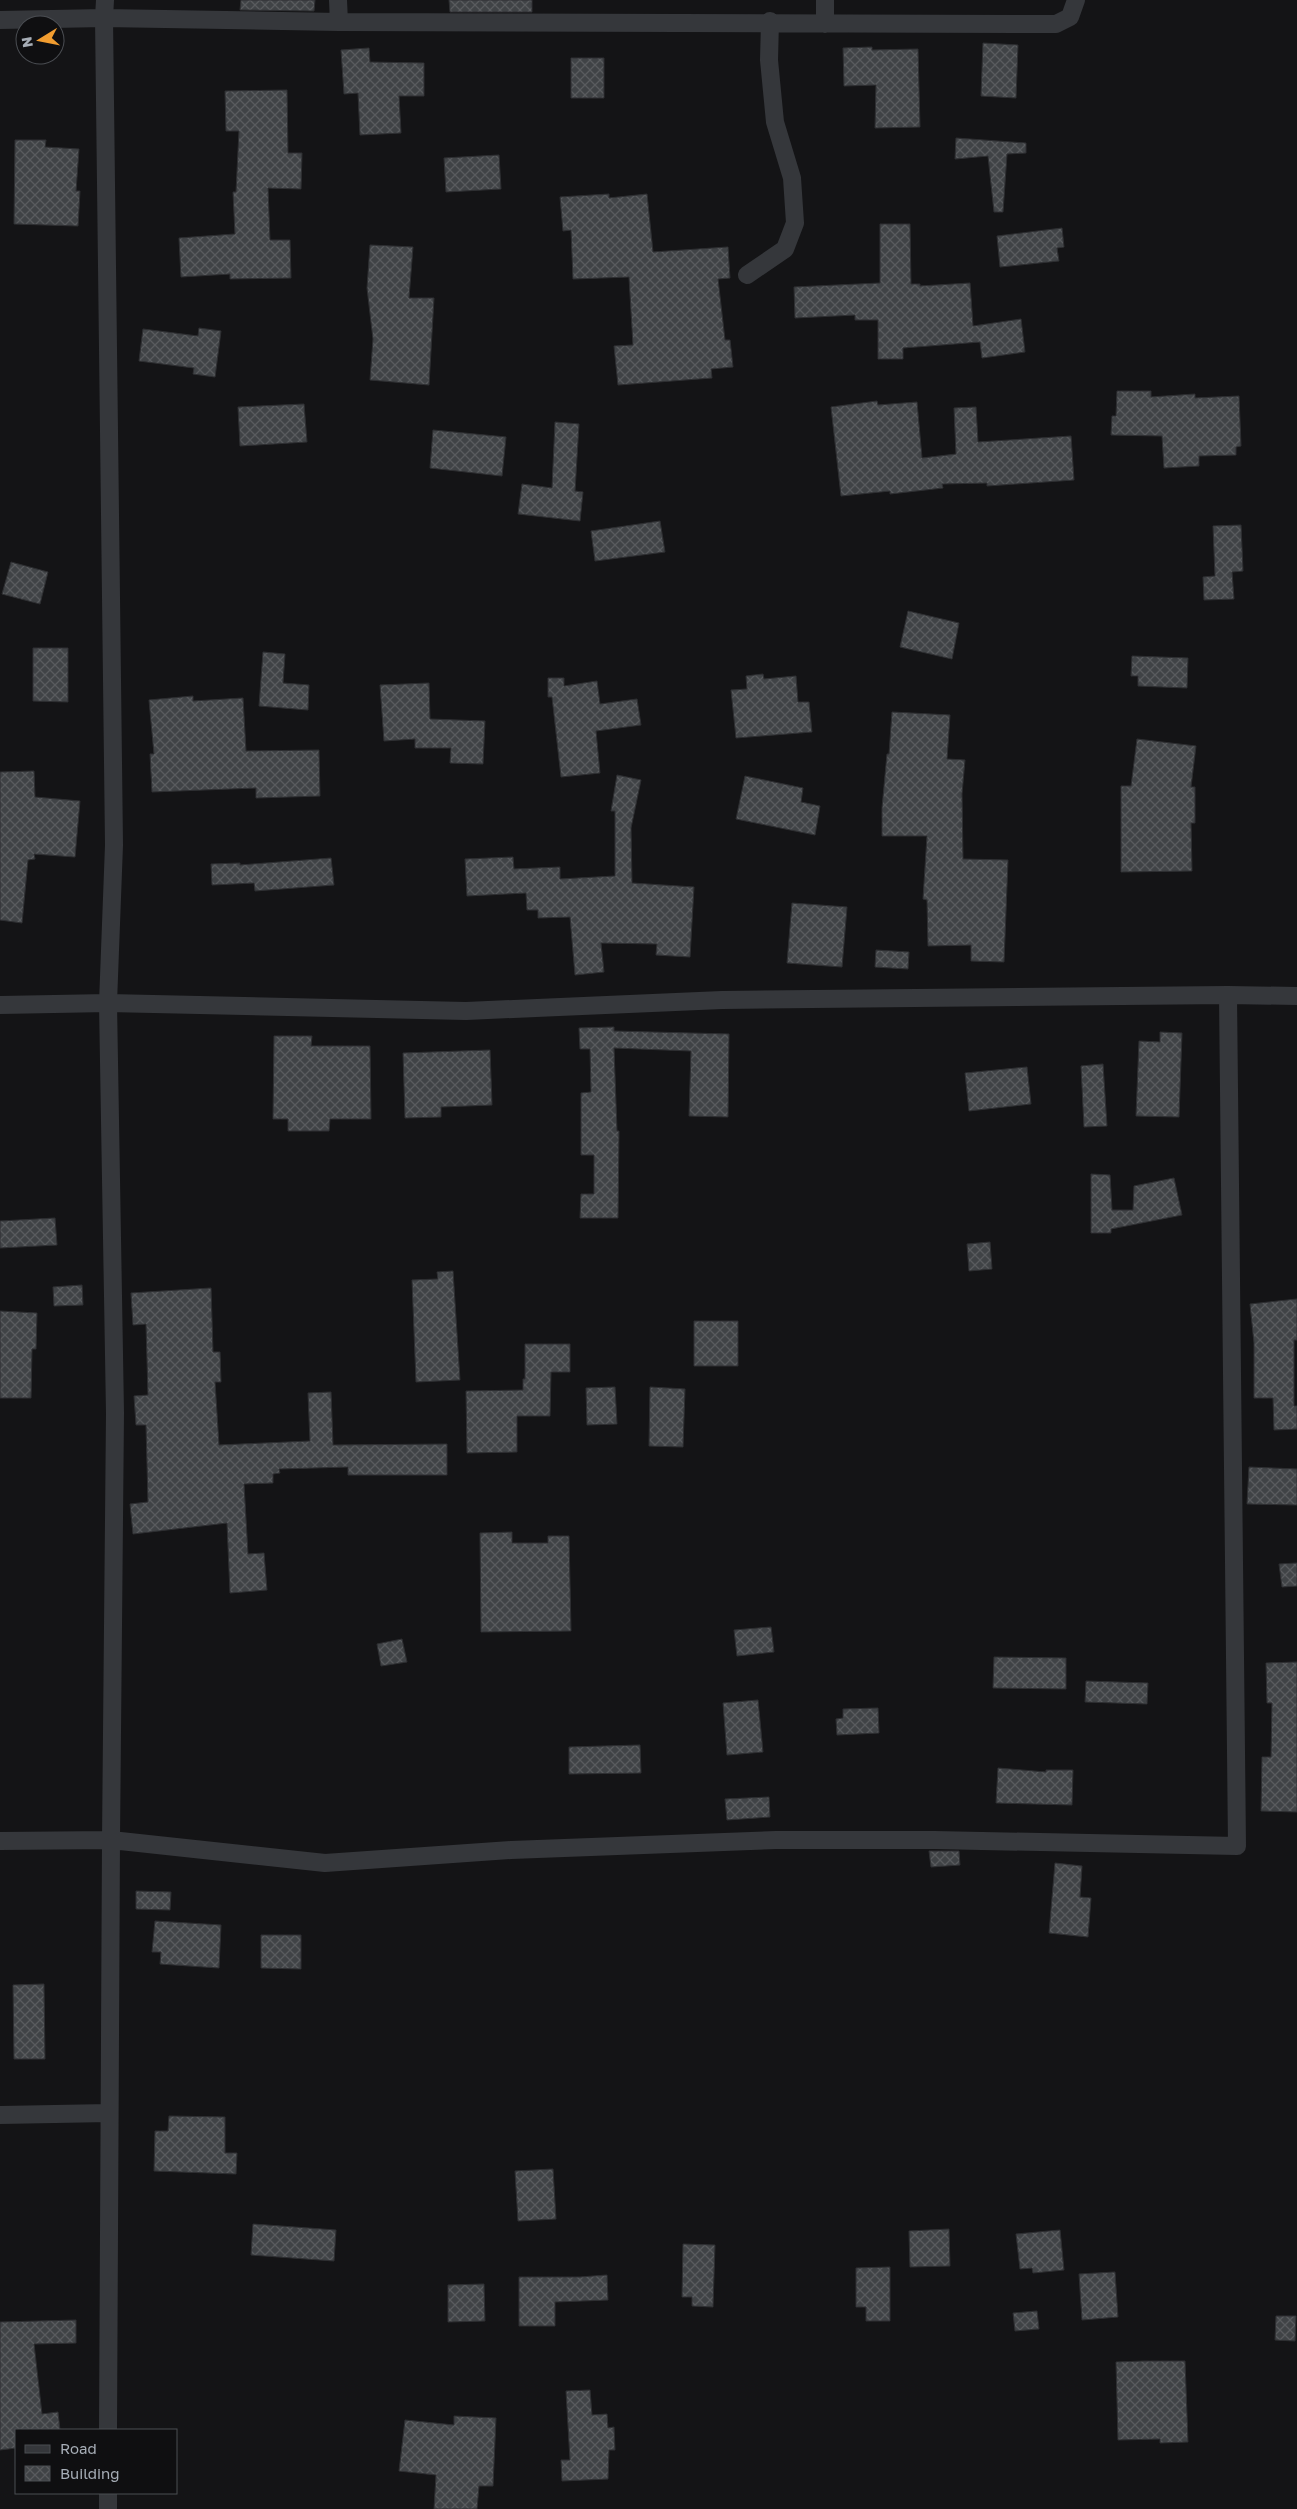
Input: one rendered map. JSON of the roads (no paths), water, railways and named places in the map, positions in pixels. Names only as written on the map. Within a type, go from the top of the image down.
[{"type":"street","points":[[105,0],[114,845],[108,1003],[115,1413],[108,2429]]},
{"type":"street","points":[[338,0],[339,22]]},
{"type":"street","points":[[825,0],[825,24]]},
{"type":"street","points":[[0,20],[104,18],[339,22],[770,21],[825,24],[1056,24],[1070,17],[1076,0]]},
{"type":"street","points":[[747,275],[785,249],[795,223],[792,178],[775,122],[769,60],[770,21]]},
{"type":"street","points":[[0,1842],[111,1840],[326,1863],[511,1850],[776,1840],[934,1840],[1237,1846],[1228,996]]},
{"type":"street","points":[[0,1005],[108,1003],[466,1011],[722,1000],[1297,996]]},
{"type":"street","points":[[0,2115],[109,2113]]},
{"type":"street","points":[[108,2494],[108,2509]]}]
